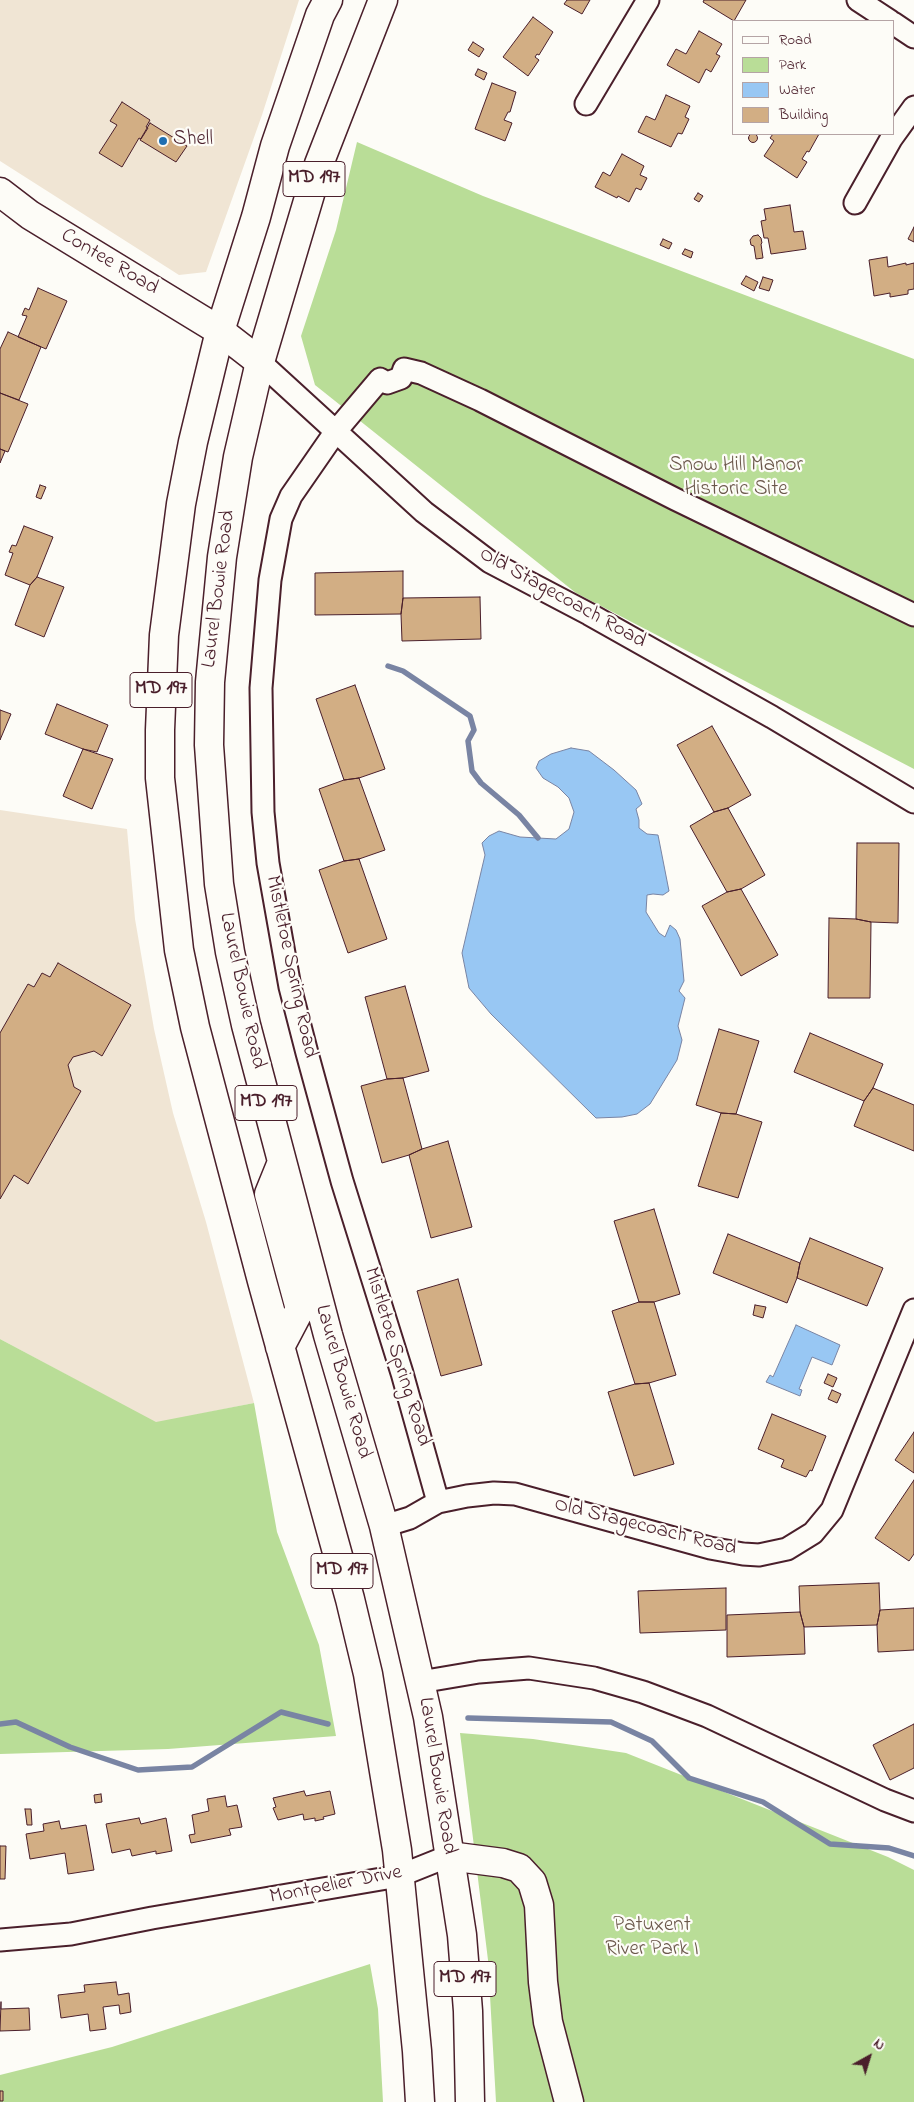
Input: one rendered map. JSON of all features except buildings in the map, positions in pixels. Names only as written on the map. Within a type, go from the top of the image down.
[{"type":"main road","name":"MD 197","points":[[328,0],[320,15],[275,146],[256,217],[220,331],[192,442],[170,582],[162,662],[160,778],[179,950],[191,1008],[212,1096],[280,1348],[360,1634],[376,1718],[400,1876],[417,2051],[420,2102]]},
{"type":"main road","name":"Laurel Bowie Road","points":[[383,0],[319,164],[260,362],[238,457],[222,557],[210,682],[209,746],[219,884],[230,952],[246,1025],[328,1335],[384,1526],[428,1717],[448,1856],[462,1935],[468,2002],[470,2102]]},
{"type":"main road","name":"Contee Road","points":[[0,192],[30,215],[220,331]]},
{"type":"main road","name":"Old Stagecoach Road","points":[[220,331],[260,362]]},
{"type":"main road","points":[[280,1348],[300,1310],[269,1194],[282,1162]]},
{"type":"main road","name":"Montpelier Drive","points":[[448,1856],[503,1863],[519,1868],[532,1882],[540,1906],[543,1982],[548,2022],[569,2102]]},
{"type":"street","points":[[586,104],[648,0]]},
{"type":"street","points":[[858,0],[888,20]]},
{"type":"street","points":[[894,24],[914,37]]},
{"type":"street","points":[[894,135],[914,107]]},
{"type":"street","points":[[856,203],[894,135]]},
{"type":"street","name":"Old Stagecoach Road","points":[[260,362],[424,512],[490,562],[589,614],[772,716],[914,802]]},
{"type":"street","name":"Mistletoe Spring Road","points":[[438,1502],[402,1374],[342,1181],[292,996],[277,920],[263,812],[261,688],[270,580],[278,530],[294,490],[336,431],[380,379],[387,383],[401,378],[404,369],[420,373],[480,400],[675,499],[914,615]]},
{"type":"street","name":"Old Stagecoach Road","points":[[384,1526],[410,1518],[438,1502],[494,1493],[515,1494],[710,1548],[760,1555],[787,1549],[813,1534],[832,1510],[914,1310]]},
{"type":"street","points":[[420,1682],[479,1672],[529,1668],[594,1678],[643,1692],[707,1716],[891,1803],[914,1811]]},
{"type":"street","name":"Montpelier Drive","points":[[0,1940],[71,1934],[152,1918],[400,1876],[448,1856]]},
{"type":"shaded area","points":[[0,0],[299,0],[262,115],[206,272],[179,275],[0,161]]},
{"type":"shaded area","points":[[0,810],[127,829],[135,919],[154,1029],[173,1113],[206,1222],[254,1403],[156,1423],[0,1339]]},
{"type":"green space","name":"Snow Hill Manor Historic Site","points":[[357,142],[483,196],[914,359],[914,769],[576,593],[315,385],[301,336],[336,230]]},
{"type":"green space","points":[[0,1339],[156,1422],[254,1403],[277,1532],[319,1645],[336,1736],[168,1749],[0,1754]]},
{"type":"green space","name":"Patuxent River Park I","points":[[460,1733],[533,1739],[626,1753],[888,1857],[914,1870],[914,2102],[496,2102],[488,1960]]},
{"type":"green space","points":[[370,1964],[378,2009],[383,2102],[0,2102],[0,2075],[112,2047]]},
{"type":"water","points":[[571,748],[589,751],[636,790],[642,804],[636,809],[639,828],[647,834],[658,835],[669,891],[663,895],[647,895],[646,912],[659,933],[665,937],[670,925],[676,930],[680,939],[684,981],[679,991],[685,998],[678,1026],[682,1040],[677,1060],[650,1104],[637,1114],[622,1117],[596,1118],[491,1014],[469,988],[462,953],[485,855],[482,843],[489,836],[499,831],[520,837],[556,839],[569,829],[574,812],[569,798],[558,787],[543,778],[536,768],[539,761],[551,754]]},
{"type":"water","points":[[796,1325],[840,1345],[832,1365],[812,1357],[799,1389],[802,1390],[800,1396],[766,1382],[770,1375],[773,1377]]},
{"type":"waterway","points":[[388,666],[403,671],[470,716],[474,730],[468,741],[472,771],[481,783],[519,815],[538,838]]},
{"type":"waterway","points":[[0,1724],[16,1722],[70,1747],[138,1770],[192,1767],[281,1712],[328,1724]]},
{"type":"waterway","points":[[468,1718],[611,1722],[652,1741],[689,1778],[763,1802],[830,1844],[889,1848],[914,1856]]},
{"type":"place","name":"Shell","points":[[163,141]]}]
